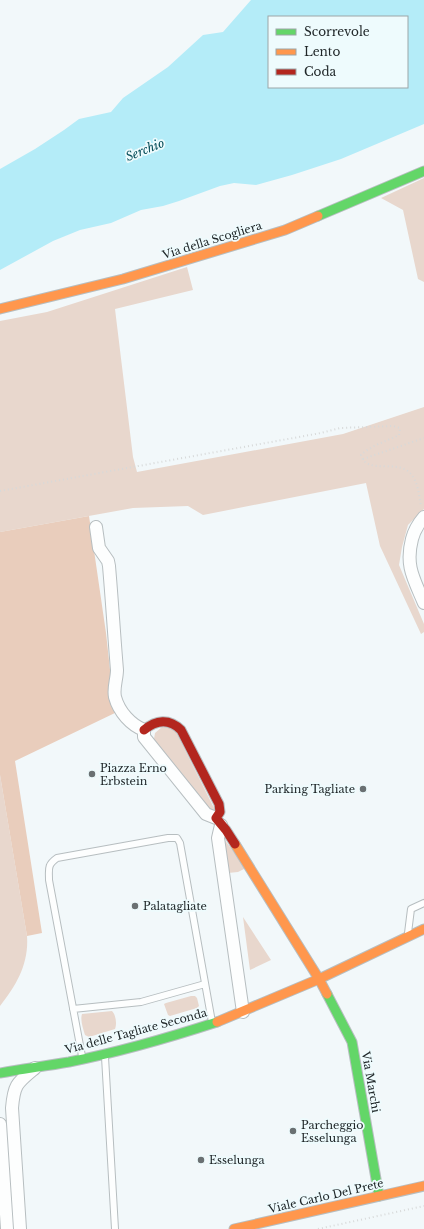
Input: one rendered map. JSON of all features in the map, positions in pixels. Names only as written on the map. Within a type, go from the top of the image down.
[{"type":"street","name":"Via della Scogliera","points":[[0,309],[123,279],[285,230],[424,171]]},
{"type":"street","points":[[424,517],[415,530],[408,560],[412,576],[424,603]]},
{"type":"street","points":[[96,527],[99,548],[108,560],[109,566],[117,672],[116,697],[130,722],[136,727],[144,730]]},
{"type":"street","points":[[219,822],[206,814],[144,737],[144,730],[150,724],[160,721],[170,721],[182,730],[220,804],[221,810],[218,838],[243,1012]]},
{"type":"street","name":"Via Marchi","points":[[219,822],[226,830],[318,979],[352,1042],[379,1196]]},
{"type":"street","name":"Via delle Tagliate Seconda","points":[[0,1074],[105,1053],[168,1038],[212,1024],[318,979],[424,929]]},
{"type":"street","points":[[20,1229],[12,1108],[13,1092],[20,1081],[37,1066]]},
{"type":"street","points":[[0,1124],[7,1229]]},
{"type":"street","name":"Viale Carlo Del Prete","points":[[234,1229],[424,1186]]},
{"type":"lane","points":[[83,1058],[49,880],[49,866],[51,862],[57,858],[168,838],[177,838],[180,843],[212,1024]]},
{"type":"lane","points":[[407,937],[411,909],[424,903]]},
{"type":"lane","points":[[73,1009],[141,1002],[205,984]]},
{"type":"lane","points":[[105,1053],[116,1229]]},
{"type":"path","points":[[0,491],[321,433],[340,428],[393,426],[400,428],[399,434],[387,442],[366,450],[361,455],[362,459]]},
{"type":"path","points":[[362,459],[424,438]]},
{"type":"path","points":[[362,459],[366,463],[376,466],[402,467],[411,474],[417,488],[424,517]]},
{"type":"path","points":[[318,1229],[424,1206]]},
{"type":"shaded area","points":[[424,178],[424,282],[418,279],[403,210],[381,198]]},
{"type":"shaded area","points":[[187,267],[193,290],[115,309],[133,457],[137,472],[343,434],[424,407],[424,509],[408,525],[399,565],[424,624],[424,632],[421,634],[380,546],[366,483],[203,515],[188,506],[133,508],[0,532],[0,321],[47,312]]},
{"type":"shaded area","points":[[89,516],[106,633],[111,679],[110,702],[117,712],[15,761],[42,933],[27,936],[0,775],[0,532]]},
{"type":"shaded area","points":[[162,727],[174,728],[215,810],[209,811],[156,745],[154,739],[155,733]]},
{"type":"shaded area","points":[[0,775],[27,936],[27,946],[24,964],[17,982],[0,1006]]},
{"type":"shaded area","points":[[224,839],[246,868],[238,872],[228,873]]},
{"type":"shaded area","points":[[243,917],[271,960],[250,970]]},
{"type":"shaded area","points":[[195,996],[197,998],[199,1006],[197,1008],[170,1016],[168,1015],[164,1004]]},
{"type":"shaded area","points":[[112,1011],[116,1020],[115,1029],[89,1037],[85,1035],[81,1016],[82,1014]]},
{"type":"water","name":"Serchio","points":[[251,0],[424,0],[424,124],[341,159],[292,175],[256,185],[234,183],[220,186],[163,206],[141,210],[111,223],[80,230],[53,241],[0,270],[0,169],[35,149],[79,119],[111,112],[123,98],[168,67],[203,35],[223,32]]},
{"type":"traffic: fast","points":[[318,216],[424,171]]},
{"type":"traffic: fast","points":[[327,994],[352,1042],[379,1196]]},
{"type":"traffic: fast","points":[[0,1073],[69,1062],[106,1054],[217,1022]]},
{"type":"traffic: slow","points":[[0,309],[123,279],[285,230],[318,216]]},
{"type":"traffic: slow","points":[[235,844],[327,994]]},
{"type":"traffic: slow","points":[[217,1022],[319,979],[424,929]]},
{"type":"traffic: slow","points":[[234,1229],[424,1186]]},
{"type":"traffic: jam","points":[[144,730],[158,722],[167,722],[181,730],[219,804],[220,812],[216,818],[235,844]]},
{"type":"place","name":"Piazza Erno Erbstein","points":[[92,774]]},
{"type":"place","name":"Parking Tagliate","points":[[363,789]]},
{"type":"place","name":"Palatagliate","points":[[135,906]]},
{"type":"place","name":"Parcheggio Esselunga","points":[[293,1131]]},
{"type":"place","name":"Esselunga","points":[[201,1160]]}]
